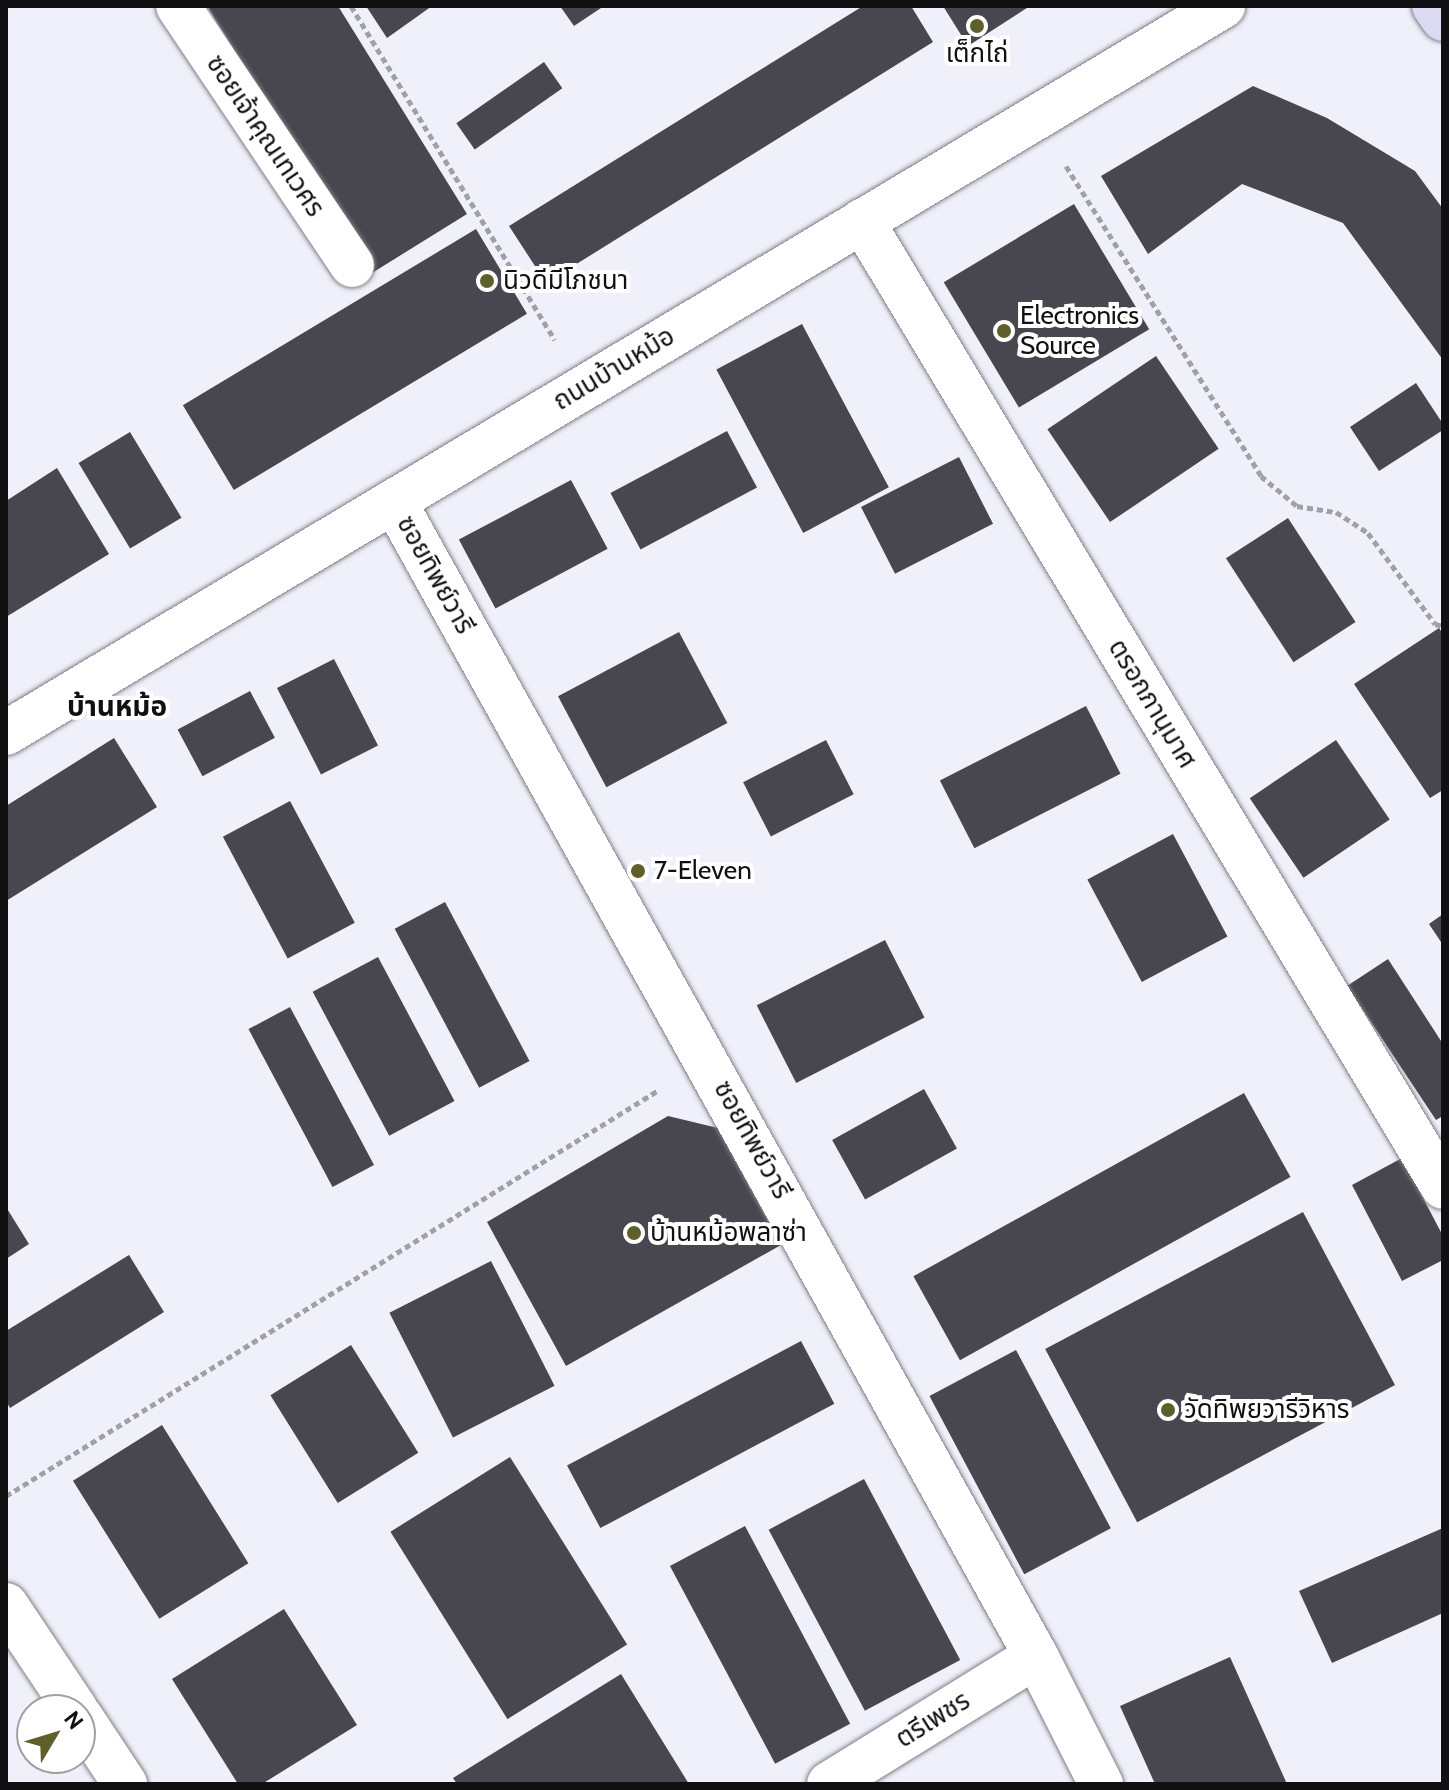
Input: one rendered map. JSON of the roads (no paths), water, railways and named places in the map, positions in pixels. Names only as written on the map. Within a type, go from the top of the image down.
[{"type":"main road","points":[[1434,6],[1443,19]]},
{"type":"street","name":"ซอยเจ้าคุณเทเวศร","points":[[178,6],[352,265]]},
{"type":"street","name":"ถนนบ้านหม้อ","points":[[6,733],[1223,6]]},
{"type":"street","name":"ตรอกภานุมาศ","points":[[862,221],[1443,1187]]},
{"type":"street","name":"ซอยทิพย์วารี","points":[[394,501],[1036,1656],[1101,1784]]},
{"type":"street","points":[[6,1605],[65,1694]]},
{"type":"street","name":"ตรีเพชร","points":[[829,1784],[1036,1656]]},
{"type":"street","points":[[96,1740],[125,1784]]},
{"type":"place","name":"เต็กไถ่","points":[[977,26]]},
{"type":"place","name":"นิวดีมีโภชนา","points":[[487,281]]},
{"type":"place","name":"Electronics Source","points":[[1004,331]]},
{"type":"place","name":"7-Eleven","points":[[638,871]]},
{"type":"place","name":"บ้านหม้อพลาซ่า","points":[[634,1233]]},
{"type":"place","name":"วัดทิพยวารีวิหาร","points":[[1168,1410]]},
{"type":"district","name":"บ้านหม้อ","points":[[117,706]]}]
